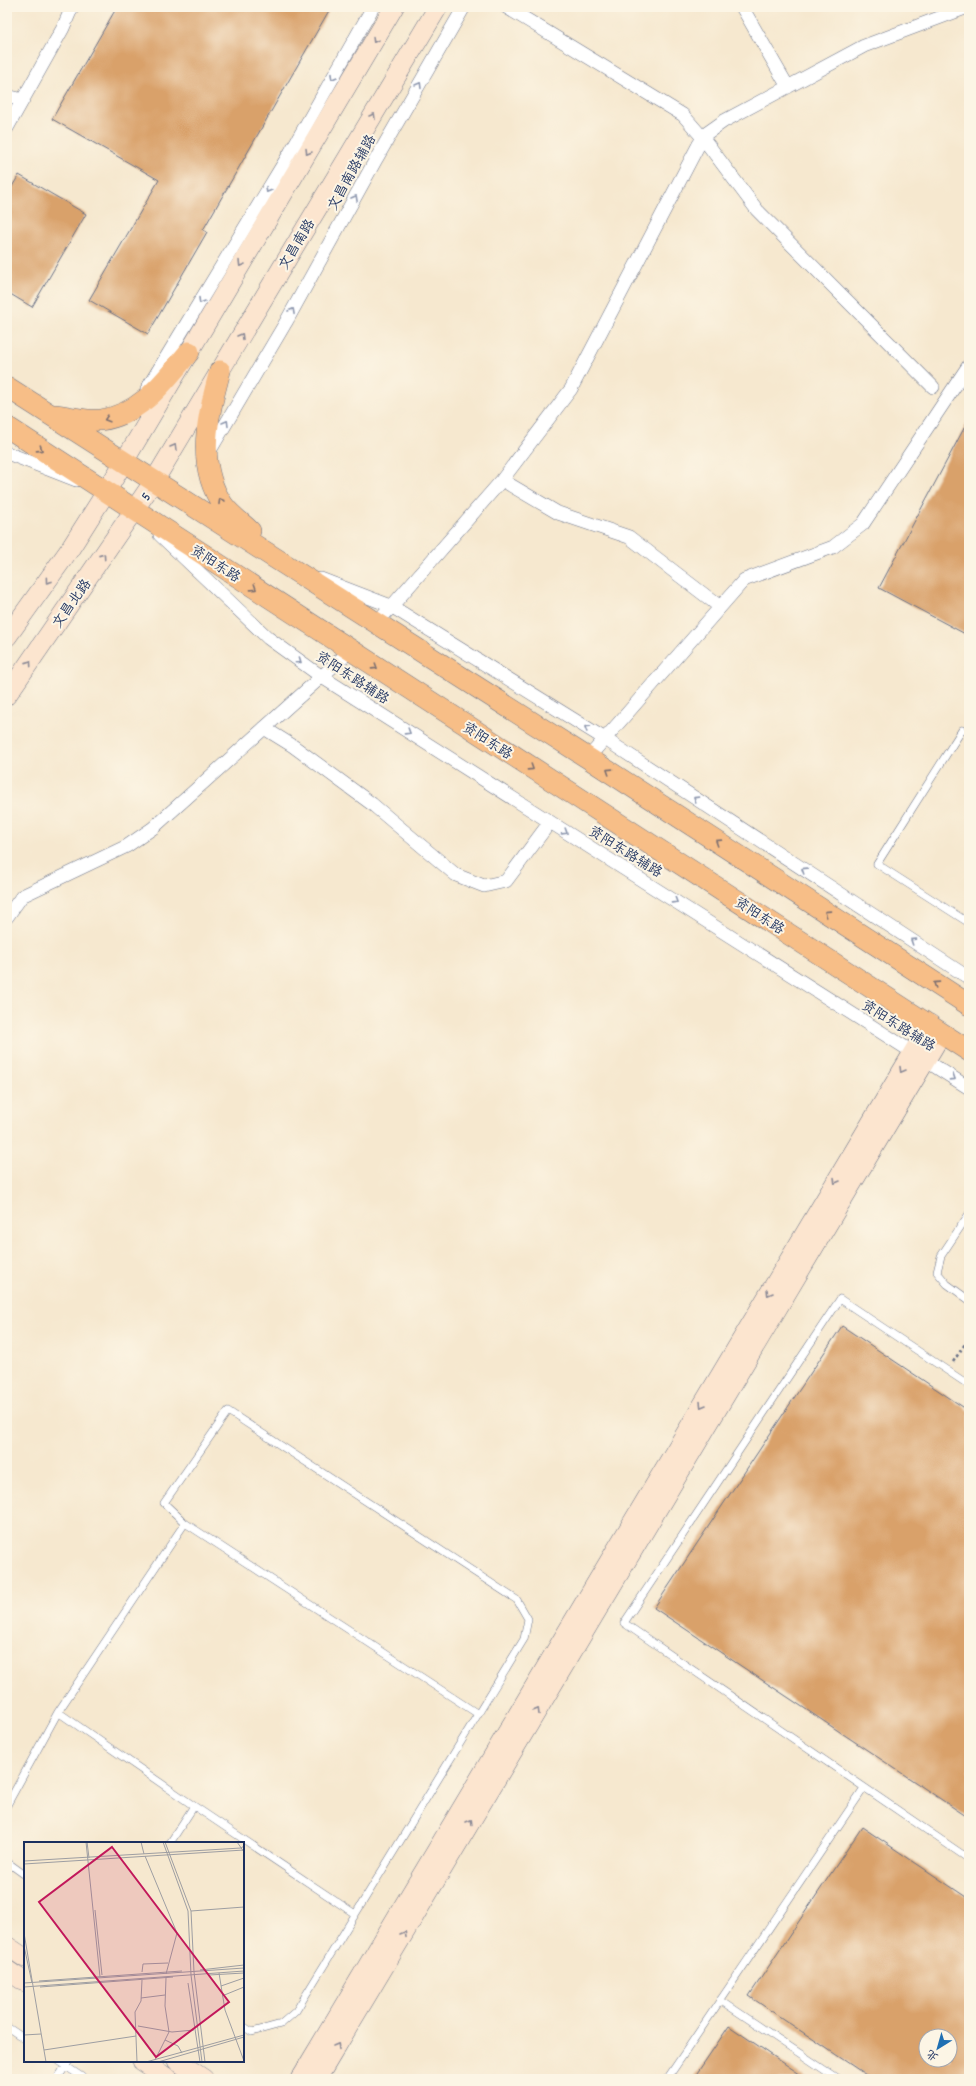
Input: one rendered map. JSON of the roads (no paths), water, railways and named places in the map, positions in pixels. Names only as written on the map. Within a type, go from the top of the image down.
[{"type":"main road","points":[[49,414],[100,420],[129,412],[151,396],[189,352]]},
{"type":"main road","points":[[220,371],[208,414],[206,457],[210,482],[224,506],[288,567]]},
{"type":"main road","points":[[7,387],[588,758],[969,1005]]},
{"type":"main road","name":"资阳东路","points":[[7,428],[969,1050]]},
{"type":"street","points":[[7,128],[63,28],[72,7]]},
{"type":"street","points":[[137,406],[290,153],[374,7]]},
{"type":"street","points":[[7,638],[70,549],[106,492],[123,461],[394,7]]},
{"type":"street","name":"文昌南路","points":[[154,481],[438,7]]},
{"type":"street","name":"文昌南路辅路","points":[[206,457],[286,322],[379,154],[464,7]]},
{"type":"street","points":[[506,7],[683,115],[704,138],[757,210],[934,388]]},
{"type":"street","points":[[742,7],[788,87]]},
{"type":"street","points":[[377,623],[502,480],[571,389],[704,138],[724,121],[864,46],[968,7]]},
{"type":"street","points":[[7,96],[23,100]]},
{"type":"street","points":[[588,758],[719,606],[744,580],[833,547],[863,524],[969,365]]},
{"type":"street","points":[[7,378],[49,414]]},
{"type":"street","points":[[7,453],[106,492]]},
{"type":"street","points":[[502,480],[558,513],[629,537],[719,606]]},
{"type":"street","name":"5","points":[[135,511],[154,481]]},
{"type":"street","name":"资阳东路辅路","points":[[135,511],[268,638],[322,677],[969,1088]]},
{"type":"street","name":"文昌北路","points":[[7,695],[135,511]]},
{"type":"street","points":[[288,567],[391,606],[605,739],[969,978]]},
{"type":"street","points":[[7,917],[22,896],[127,846],[154,828],[350,651]]},
{"type":"street","points":[[264,728],[293,746],[372,804],[456,875],[484,886],[506,881],[550,822]]},
{"type":"street","points":[[300,2079],[936,1028]]},
{"type":"street","points":[[317,2079],[919,1056]]},
{"type":"street","points":[[7,1946],[24,1957]]},
{"type":"street","points":[[7,1970],[24,1981]]},
{"type":"street","points":[[144,2062],[169,2079]]},
{"type":"street","points":[[178,2062],[204,2079]]},
{"type":"lane","points":[[962,730],[877,864],[969,923]]},
{"type":"lane","points":[[969,1214],[942,1256],[937,1272],[947,1284],[969,1300]]},
{"type":"lane","points":[[969,1386],[840,1300],[624,1623],[969,1859]]},
{"type":"lane","points":[[244,2027],[252,2032],[281,2024],[296,2011],[524,1639],[528,1619],[517,1600],[228,1411],[164,1503],[184,1524],[478,1714]]},
{"type":"lane","points":[[7,1805],[58,1712],[184,1524]]},
{"type":"lane","points":[[58,1712],[194,1806],[355,1914]]},
{"type":"lane","points":[[668,2079],[864,1788]]},
{"type":"lane","points":[[171,1842],[194,1806]]},
{"type":"lane","points":[[7,1862],[24,1874]]},
{"type":"lane","points":[[720,2000],[838,2079]]},
{"type":"lane","points":[[7,2028],[24,2038]]},
{"type":"lane","points":[[58,2079],[67,2064],[85,2079]]}]
